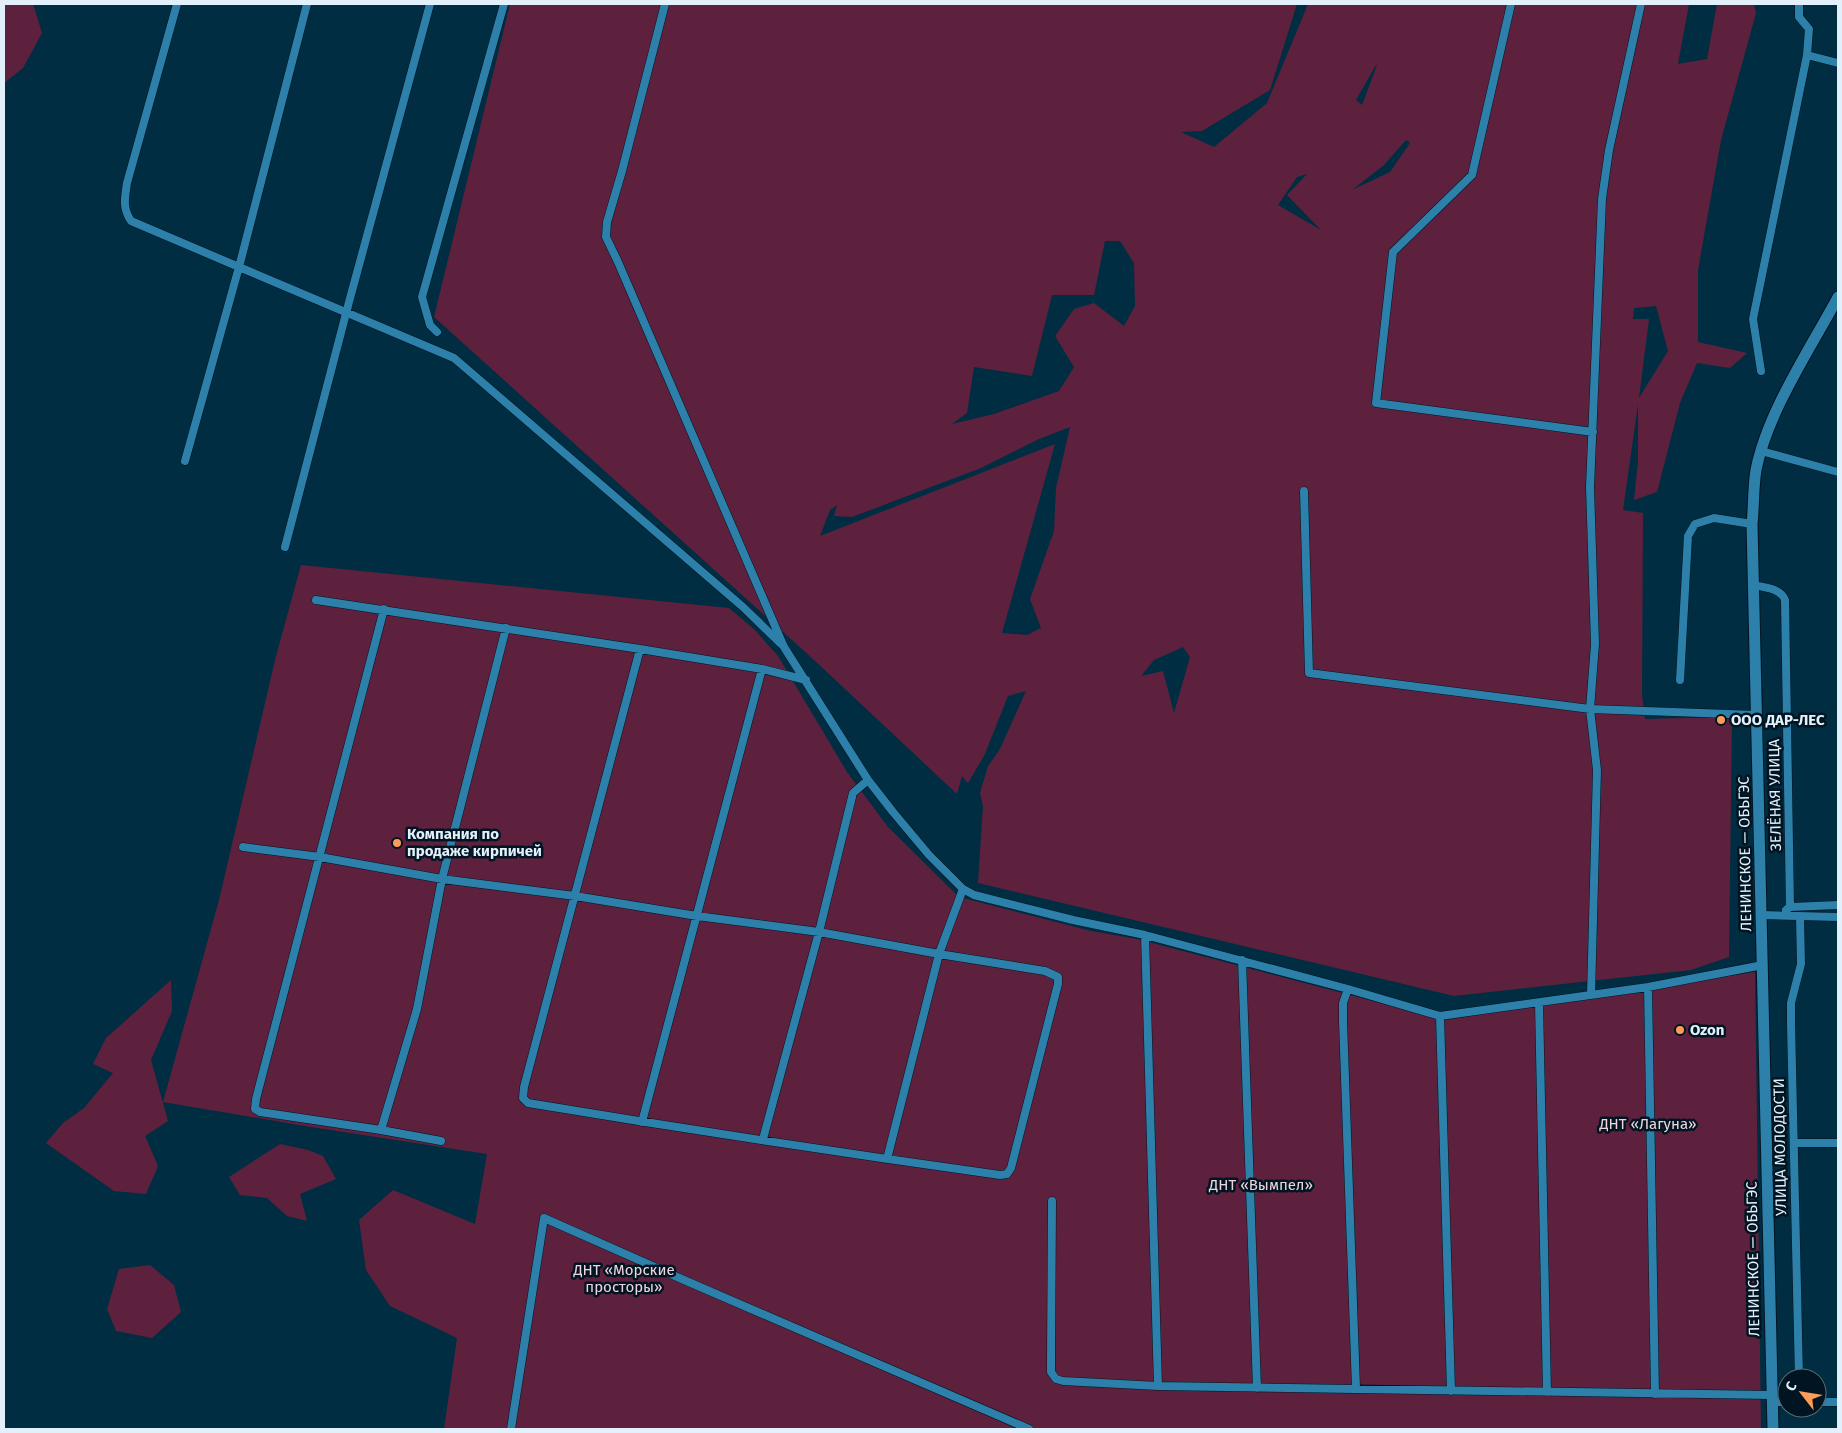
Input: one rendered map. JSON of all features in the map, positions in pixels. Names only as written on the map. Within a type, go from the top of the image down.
[{"type":"main road","name":"ЛЕНИНСКОЕ — ОБЬГЭС","points":[[1772,1429],[1752,524],[1755,479],[1761,451],[1771,422],[1838,297]]},
{"type":"street","points":[[177,4],[127,183],[124,204],[131,221],[454,358],[743,606],[784,646]]},
{"type":"street","points":[[185,461],[308,4]]},
{"type":"street","points":[[285,547],[346,312],[430,4]]},
{"type":"street","points":[[438,332],[430,325],[422,297],[504,4]]},
{"type":"street","points":[[665,4],[607,222],[606,237],[784,646],[868,780],[892,812],[929,855],[963,889],[974,895],[1242,960],[1440,1016],[1648,987],[1763,965]]},
{"type":"street","points":[[1510,4],[1472,175],[1393,252],[1376,403],[1593,432]]},
{"type":"street","points":[[1591,995],[1597,770],[1590,709],[1595,644],[1590,487],[1602,199],[1609,150],[1641,4]]},
{"type":"street","points":[[1761,371],[1753,320],[1807,55],[1809,29],[1798,17],[1799,4]]},
{"type":"street","points":[[1807,55],[1838,63]]},
{"type":"street","points":[[1761,451],[1838,472]]},
{"type":"street","points":[[1304,491],[1309,673],[1590,709],[1756,715]]},
{"type":"street","points":[[1680,680],[1688,536],[1695,524],[1714,518],[1752,524]]},
{"type":"street","name":"ЗЕЛЁНАЯ УЛИЦА","points":[[1754,585],[1777,590],[1783,595],[1785,600],[1790,907]]},
{"type":"street","points":[[316,600],[640,648],[762,669],[806,680]]},
{"type":"street","points":[[384,609],[255,1109],[260,1112],[441,1141]]},
{"type":"street","points":[[381,1130],[417,1009],[442,880],[506,628]]},
{"type":"street","points":[[243,847],[320,857],[442,880],[575,896],[697,916],[818,932],[1044,971],[1058,976],[1058,984],[1011,1168],[1007,1174],[1000,1175],[887,1159],[642,1122],[528,1103],[523,1098],[524,1087],[575,896],[640,648]]},
{"type":"street","points":[[642,1122],[762,669]]},
{"type":"street","points":[[763,1139],[818,932],[852,793],[868,780]]},
{"type":"street","points":[[887,1159],[939,954],[963,889]]},
{"type":"street","points":[[1779,916],[1790,907],[1838,906]]},
{"type":"street","points":[[1761,916],[1838,917]]},
{"type":"street","name":"УЛИЦА МОЛОДОСТИ","points":[[1799,1368],[1791,1003],[1801,964],[1800,917]]},
{"type":"street","points":[[1145,935],[1158,1386]]},
{"type":"street","points":[[1242,960],[1256,1388]]},
{"type":"street","points":[[1648,987],[1655,1394]]},
{"type":"street","points":[[1348,989],[1343,1003],[1343,1022],[1356,1388]]},
{"type":"street","points":[[1539,1003],[1547,1392]]},
{"type":"street","points":[[1440,1016],[1451,1391]]},
{"type":"street","points":[[1794,1143],[1838,1143]]},
{"type":"street","points":[[1052,1201],[1052,1372],[1056,1379],[1158,1386],[1655,1394],[1777,1399]]},
{"type":"street","points":[[511,1429],[544,1218],[1029,1429]]},
{"type":"green space","points":[[4,4],[33,4],[42,33],[23,68],[4,83]]},
{"type":"green space","points":[[510,4],[1297,4],[1270,90],[1202,131],[1181,132],[1214,147],[1267,103],[1308,4],[1689,4],[1678,64],[1707,59],[1717,4],[1754,4],[1756,13],[1721,140],[1698,270],[1698,342],[1747,353],[1730,368],[1697,363],[1680,403],[1657,492],[1634,500],[1638,461],[1638,404],[1623,510],[1643,513],[1642,695],[1645,719],[1732,717],[1729,957],[1691,970],[1454,996],[978,883],[983,806],[980,793],[988,766],[1000,749],[1026,691],[1008,696],[984,756],[968,783],[962,776],[957,794],[813,659],[434,317]],"holes":[[[1376,65],[1377,65],[1362,105],[1356,100]],[[1406,140],[1410,143],[1390,172],[1352,190],[1384,165]],[[1307,174],[1287,195],[1321,230],[1278,205],[1297,177]],[[1105,241],[1120,241],[1134,263],[1135,306],[1124,326],[1094,303],[1074,309],[1055,336],[1074,367],[1059,391],[994,414],[952,424],[967,413],[974,367],[1032,376],[1052,295],[1094,295]],[[1656,306],[1668,351],[1639,398],[1649,319],[1633,319],[1634,308]],[[1070,427],[1056,488],[1054,531],[1030,599],[1041,628],[1027,635],[1002,633],[1055,444],[820,536],[830,510],[837,505],[834,516],[852,517],[981,468],[1039,439]],[[1183,647],[1190,657],[1174,713],[1163,671],[1141,676],[1154,660]]]},
{"type":"green space","points":[[301,565],[729,608],[755,630],[778,656],[847,772],[888,827],[959,897],[1091,931],[1137,939],[1445,1020],[1755,972],[1761,1429],[444,1429],[457,1338],[390,1306],[366,1270],[359,1220],[393,1190],[475,1224],[487,1154],[163,1102],[219,900],[276,656]]},
{"type":"green space","points":[[171,980],[172,1011],[151,1060],[168,1121],[145,1136],[158,1166],[146,1194],[114,1191],[46,1143],[63,1123],[84,1108],[113,1073],[93,1064],[106,1038]]},
{"type":"green space","points":[[280,1144],[308,1150],[323,1156],[336,1179],[300,1194],[307,1221],[287,1216],[267,1198],[240,1195],[229,1177]]},
{"type":"green space","points":[[150,1265],[174,1285],[181,1312],[152,1338],[116,1331],[107,1309],[119,1269]]},
{"type":"place","name":"ООО ДАР-ЛЕС","points":[[1721,720]]},
{"type":"place","name":"Компания по продаже кирпичей","points":[[397,843]]},
{"type":"place","name":"Ozon","points":[[1680,1030]]},
{"type":"park label","name":"ДНТ «Лагуна»","points":[[1648,1124]]},
{"type":"park label","name":"ДНТ «Вымпел»","points":[[1261,1185]]},
{"type":"park label","name":"ДНТ «Морские просторы»","points":[[624,1278]]}]
